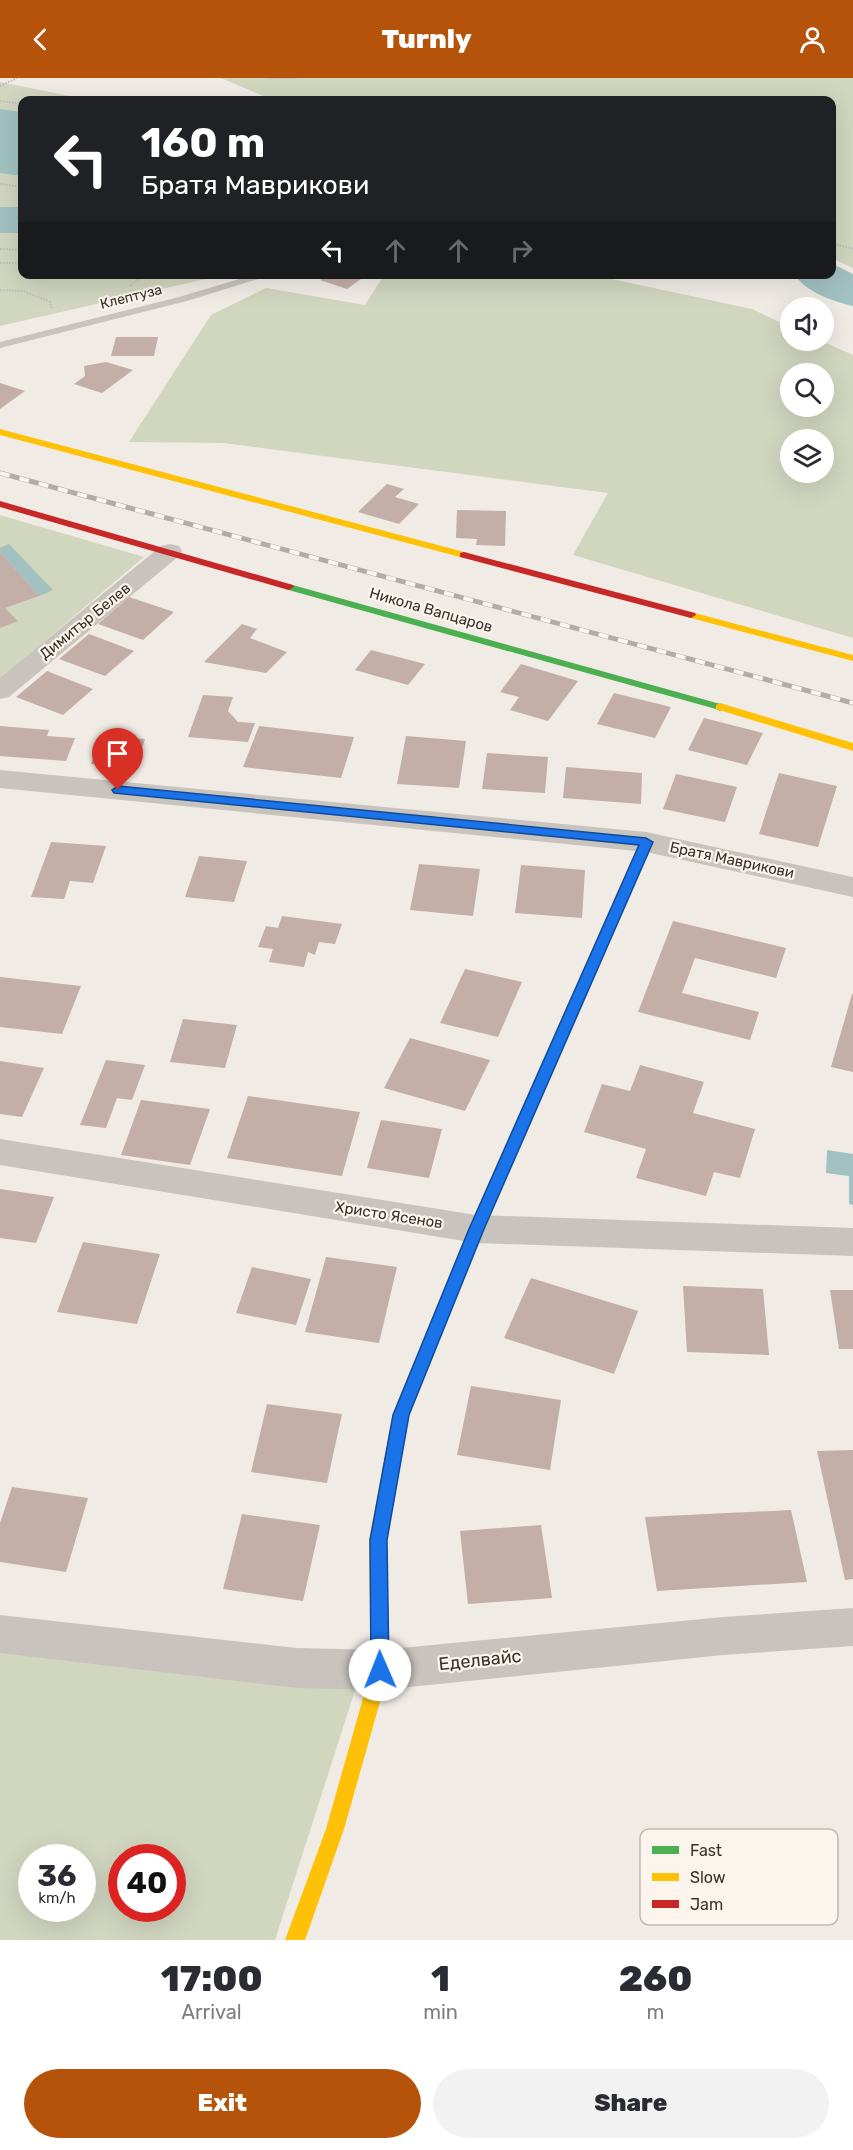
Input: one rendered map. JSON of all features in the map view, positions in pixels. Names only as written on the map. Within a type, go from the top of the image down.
[{"type":"street","points":[[0,432],[853,658]]},
{"type":"street","name":"Никола Вапцаров","points":[[0,504],[503,648],[636,682],[853,747]]},
{"type":"street","name":"Димитър Белев","points":[[0,691],[170,551]]},
{"type":"street","name":"Братя Маврикови","points":[[0,779],[646,842],[853,887]]},
{"type":"street","points":[[296,1940],[335,1829],[380,1670],[378,1540],[401,1415],[476,1229],[646,842]]},
{"type":"street","name":"Христо Ясенов","points":[[0,1152],[476,1229],[853,1242]]},
{"type":"street","name":"Еделвайс","points":[[0,1634],[297,1668],[380,1670],[723,1636],[853,1627]]},
{"type":"lane","name":"Клептуза","points":[[0,345],[183,300],[252,279]]},
{"type":"path","points":[[0,86],[17,78]]},
{"type":"path","points":[[268,78],[297,78]]},
{"type":"path","points":[[0,101],[18,103]]},
{"type":"path","points":[[1,185],[18,186]]},
{"type":"path","points":[[836,244],[853,249]]},
{"type":"path","points":[[0,249],[18,250]]},
{"type":"path","points":[[0,263],[18,263]]},
{"type":"path","points":[[0,290],[23,291]]},
{"type":"green space","points":[[221,78],[853,78],[853,268],[836,260],[836,96],[264,96]]},
{"type":"green space","points":[[0,82],[70,96],[18,96],[18,279],[206,279],[0,326]]},
{"type":"green space","points":[[381,279],[612,279],[752,309],[780,322],[780,351],[834,351],[834,347],[853,355],[853,638],[573,555],[608,493],[224,443],[129,442],[211,315],[266,288],[365,305]]},
{"type":"green space","points":[[0,515],[144,557],[0,679]]},
{"type":"green space","points":[[0,1647],[356,1687],[275,1940],[0,1940]]},
{"type":"water","points":[[0,109],[18,111],[18,175],[0,173]]},
{"type":"water","points":[[9,544],[53,590],[39,596],[0,552],[0,548]]},
{"type":"water","points":[[827,1150],[853,1154],[853,1205],[849,1204],[849,1176],[826,1173]]},
{"type":"building","points":[[321,279],[361,279],[347,289]]},
{"type":"building","points":[[116,337],[158,337],[154,356],[111,356]]},
{"type":"building","points":[[106,362],[133,370],[102,393],[74,384],[85,376],[84,366]]},
{"type":"building","points":[[0,383],[25,391],[0,409]]},
{"type":"building","points":[[387,484],[404,489],[395,497],[419,504],[399,524],[358,512]]},
{"type":"building","points":[[457,510],[506,511],[505,546],[476,545],[477,539],[456,538]]},
{"type":"building","points":[[0,552],[39,596],[5,608],[18,621],[0,628]]},
{"type":"building","points":[[129,597],[174,612],[143,640],[98,624]]},
{"type":"building","points":[[242,624],[257,629],[250,638],[287,652],[266,673],[204,662]]},
{"type":"building","points":[[89,634],[134,651],[105,676],[59,659]]},
{"type":"building","points":[[371,650],[425,664],[408,685],[355,670]]},
{"type":"building","points":[[521,664],[578,681],[548,721],[510,710],[519,697],[500,692]]},
{"type":"building","points":[[47,671],[93,689],[63,715],[16,697]]},
{"type":"building","points":[[614,693],[671,707],[655,738],[597,724]]},
{"type":"building","points":[[203,695],[233,697],[228,711],[238,722],[255,723],[248,742],[188,737]]},
{"type":"building","points":[[704,718],[763,733],[747,765],[688,750]]},
{"type":"building","points":[[0,726],[49,730],[47,736],[75,738],[66,761],[0,756]]},
{"type":"building","points":[[259,726],[354,737],[341,778],[243,767]]},
{"type":"building","points":[[100,736],[145,739],[136,767],[91,764]]},
{"type":"building","points":[[406,736],[466,741],[459,788],[397,784]]},
{"type":"building","points":[[487,753],[548,757],[545,793],[482,789]]},
{"type":"building","points":[[566,767],[642,773],[641,804],[563,798]]},
{"type":"building","points":[[779,773],[837,786],[818,847],[759,834]]},
{"type":"building","points":[[676,774],[737,787],[725,822],[663,809]]},
{"type":"building","points":[[51,842],[106,846],[93,883],[70,881],[64,899],[31,897]]},
{"type":"building","points":[[199,856],[247,861],[234,902],[185,897]]},
{"type":"building","points":[[419,864],[480,869],[473,916],[410,910]]},
{"type":"building","points":[[521,865],[585,870],[582,918],[515,913]]},
{"type":"building","points":[[282,916],[342,924],[335,944],[319,942],[315,955],[308,952],[304,967],[269,962],[273,949],[258,947],[266,926],[278,928]]},
{"type":"building","points":[[673,921],[786,948],[776,978],[695,958],[682,993],[759,1012],[750,1040],[638,1012]]},
{"type":"building","points":[[465,969],[522,982],[498,1037],[440,1023]]},
{"type":"building","points":[[0,977],[81,986],[62,1034],[0,1027]]},
{"type":"building","points":[[853,994],[853,1072],[831,1067]]},
{"type":"building","points":[[183,1019],[237,1025],[225,1068],[170,1062]]},
{"type":"building","points":[[410,1038],[490,1060],[465,1111],[384,1088]]},
{"type":"building","points":[[106,1060],[145,1065],[132,1100],[117,1098],[106,1128],[80,1125]]},
{"type":"building","points":[[0,1061],[44,1068],[22,1117],[0,1114]]},
{"type":"building","points":[[640,1065],[704,1082],[693,1113],[755,1129],[740,1178],[714,1172],[706,1196],[636,1178],[646,1149],[584,1132],[602,1084],[630,1091]]},
{"type":"building","points":[[248,1096],[360,1112],[342,1176],[227,1158]]},
{"type":"building","points":[[141,1100],[210,1109],[190,1165],[121,1155]]},
{"type":"building","points":[[381,1120],[442,1129],[429,1178],[367,1168]]},
{"type":"building","points":[[0,1189],[54,1197],[36,1243],[0,1238]]},
{"type":"building","points":[[83,1242],[160,1254],[137,1324],[57,1312]]},
{"type":"building","points":[[326,1257],[397,1267],[379,1343],[305,1332]]},
{"type":"building","points":[[252,1267],[311,1279],[296,1325],[236,1313]]},
{"type":"building","points":[[531,1278],[638,1311],[614,1374],[504,1338]]},
{"type":"building","points":[[683,1286],[763,1289],[769,1355],[687,1352]]},
{"type":"building","points":[[830,1290],[853,1290],[853,1349],[839,1349]]},
{"type":"building","points":[[471,1386],[561,1400],[550,1470],[457,1455]]},
{"type":"building","points":[[267,1404],[342,1414],[327,1483],[251,1472]]},
{"type":"building","points":[[853,1450],[853,1579],[845,1580],[817,1451]]},
{"type":"building","points":[[12,1487],[88,1498],[66,1572],[0,1562],[0,1523]]},
{"type":"building","points":[[791,1510],[807,1582],[657,1591],[645,1517]]},
{"type":"building","points":[[242,1514],[320,1525],[303,1601],[223,1589]]},
{"type":"building","points":[[541,1525],[552,1598],[468,1604],[460,1531]]},
{"type":"waterway","points":[[0,220],[18,220]]},
{"type":"waterway","points":[[827,279],[853,292]]},
{"type":"railway","points":[[0,473],[853,703]]},
{"type":"traffic: fast","points":[[289,587],[720,707]]},
{"type":"traffic: slow","points":[[0,432],[464,555]]},
{"type":"traffic: slow","points":[[691,615],[853,658]]},
{"type":"traffic: slow","points":[[720,707],[853,747]]},
{"type":"traffic: slow","points":[[537,1091],[646,842]]},
{"type":"traffic: slow","points":[[295,1940],[335,1829],[380,1670],[378,1540],[391,1467]]},
{"type":"traffic: jam","points":[[0,504],[289,587]]},
{"type":"traffic: jam","points":[[464,555],[691,615]]},
{"type":"traffic: jam","points":[[391,1467],[401,1415],[476,1229],[537,1091]]},
{"type":"route","points":[[118,790],[646,842],[476,1229],[401,1415],[378,1540],[380,1670]]}]
